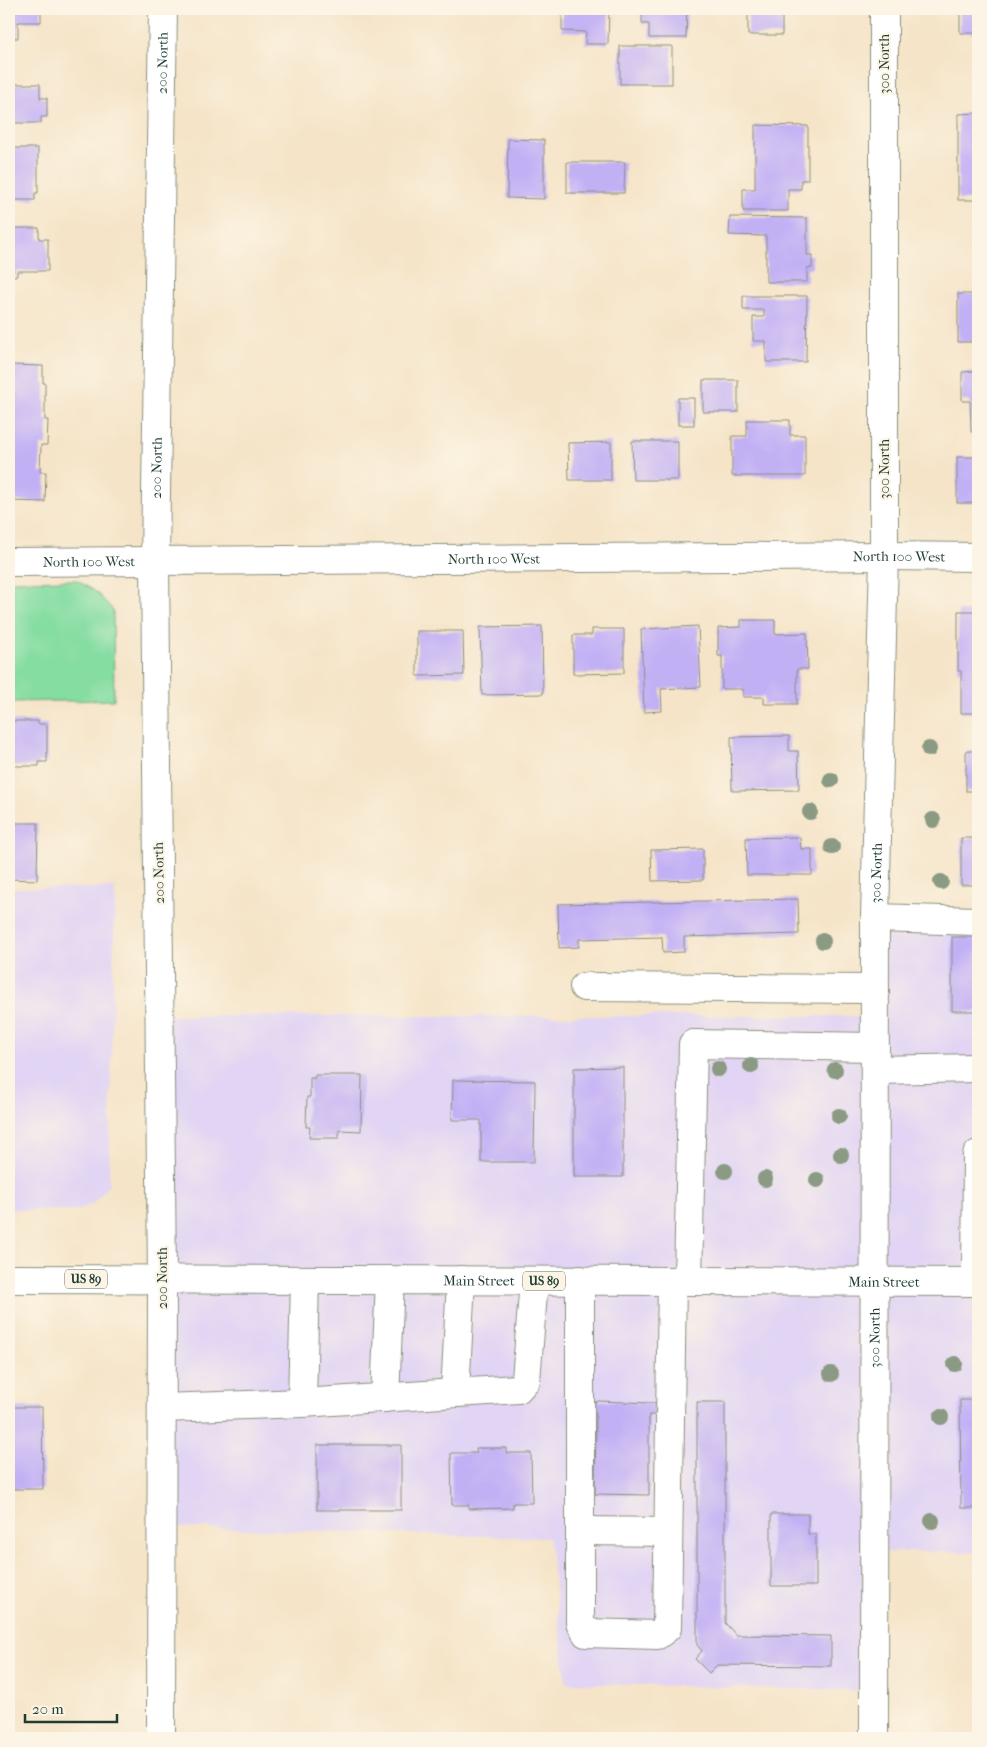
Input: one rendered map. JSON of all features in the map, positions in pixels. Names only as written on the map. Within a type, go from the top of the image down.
[{"type":"street","name":"200 North","points":[[161,1738],[162,1279],[155,562],[163,9]]},
{"type":"street","name":"300 North","points":[[874,1738],[875,918],[884,556],[884,9]]},
{"type":"street","name":"North 100 West","points":[[9,562],[978,557]]},
{"type":"street","points":[[875,918],[978,922]]},
{"type":"street","points":[[584,987],[875,989]]},
{"type":"street","points":[[580,1280],[580,1622],[586,1633],[658,1635],[667,1628],[668,1532],[692,1044],[978,1068]]},
{"type":"street","points":[[977,1282],[976,1154],[978,1154]]},
{"type":"street","name":"Main Street","points":[[9,1279],[977,1282]]},
{"type":"street","points":[[302,1403],[305,1280]]},
{"type":"street","points":[[385,1398],[390,1280]]},
{"type":"street","points":[[455,1393],[461,1280]]},
{"type":"street","points":[[162,1408],[302,1403],[518,1389],[526,1380],[534,1281]]},
{"type":"street","points":[[580,1531],[668,1532]]},
{"type":"shaded area","points":[[9,888],[115,888],[109,1184],[94,1203],[77,1210],[9,1210]]},
{"type":"shaded area","points":[[875,918],[978,920],[978,1552],[874,1552],[874,1691],[566,1683],[549,1538],[161,1527],[160,1016],[875,1016]]},
{"type":"green space","points":[[77,580],[97,593],[113,610],[114,700],[9,702],[9,581]]},
{"type":"building","points":[[9,9],[41,9],[41,22],[18,22],[18,38],[9,38]]},
{"type":"building","points":[[562,9],[609,9],[608,44],[585,44],[586,32],[562,31]]},
{"type":"building","points":[[642,9],[687,9],[686,38],[649,38],[649,24],[642,24]]},
{"type":"building","points":[[765,9],[808,9],[808,11],[792,11],[792,15],[782,14],[782,35],[748,35],[748,14],[765,14]]},
{"type":"building","points":[[953,9],[978,9],[978,33],[960,33],[960,12],[953,12]]},
{"type":"building","points":[[620,46],[672,46],[672,84],[620,84]]},
{"type":"building","points":[[9,84],[40,84],[40,98],[47,98],[47,117],[41,117],[41,123],[9,123]]},
{"type":"building","points":[[978,113],[978,200],[958,200],[958,114]]},
{"type":"building","points":[[755,125],[808,126],[808,180],[801,180],[801,189],[788,189],[788,211],[743,211],[743,189],[755,189]]},
{"type":"building","points":[[508,139],[544,140],[544,199],[507,198]]},
{"type":"building","points":[[9,148],[38,148],[38,193],[35,193],[35,200],[12,200],[12,210],[9,210]]},
{"type":"building","points":[[567,162],[625,162],[624,193],[567,193]]},
{"type":"building","points":[[730,217],[807,218],[807,255],[812,255],[812,268],[807,268],[807,282],[766,282],[766,236],[729,235]]},
{"type":"building","points":[[9,228],[39,228],[39,239],[48,239],[48,271],[17,271],[17,276],[9,276]]},
{"type":"building","points":[[958,294],[978,294],[978,342],[958,342]]},
{"type":"building","points":[[743,296],[807,296],[806,362],[766,362],[766,341],[753,341],[753,317],[764,317],[764,310],[743,310]]},
{"type":"building","points":[[9,365],[43,366],[45,420],[48,420],[47,445],[41,445],[40,472],[46,472],[45,502],[9,501]]},
{"type":"building","points":[[978,371],[978,432],[971,432],[970,401],[962,401],[962,372]]},
{"type":"building","points":[[703,380],[738,380],[738,412],[703,412]]},
{"type":"building","points":[[678,398],[694,398],[694,425],[678,425]]},
{"type":"building","points":[[747,420],[790,420],[790,435],[805,435],[805,476],[732,476],[732,436],[747,436]]},
{"type":"building","points":[[632,441],[678,441],[678,480],[633,480]]},
{"type":"building","points":[[611,442],[611,480],[569,480],[568,443]]},
{"type":"building","points":[[957,457],[978,457],[978,503],[957,503]]},
{"type":"building","points":[[958,611],[978,611],[978,713],[961,713],[961,671],[958,671]]},
{"type":"building","points":[[741,620],[775,620],[775,634],[807,633],[808,669],[797,669],[797,704],[764,704],[764,697],[743,697],[743,689],[722,689],[722,656],[718,656],[718,628],[741,627]]},
{"type":"building","points":[[542,626],[543,694],[482,695],[480,627]]},
{"type":"building","points":[[698,626],[701,687],[661,689],[662,711],[644,712],[641,629]]},
{"type":"building","points":[[592,629],[624,629],[624,673],[573,674],[573,635],[592,635]]},
{"type":"building","points":[[417,631],[463,631],[464,675],[417,676]]},
{"type":"building","points":[[9,721],[38,721],[38,724],[47,724],[47,762],[39,762],[39,766],[9,766]]},
{"type":"building","points":[[789,736],[789,751],[798,751],[799,790],[732,791],[731,737]]},
{"type":"building","points":[[966,751],[978,751],[978,791],[966,791]]},
{"type":"building","points":[[9,823],[38,823],[37,880],[9,879]]},
{"type":"building","points":[[800,837],[801,849],[812,849],[812,875],[747,875],[746,838]]},
{"type":"building","points":[[961,838],[978,838],[978,885],[961,885]]},
{"type":"building","points":[[703,849],[703,880],[652,881],[651,850]]},
{"type":"building","points":[[798,899],[799,934],[684,937],[684,952],[663,953],[662,937],[579,939],[579,947],[559,948],[558,904]]},
{"type":"building","points":[[952,937],[978,937],[978,1011],[952,1011]]},
{"type":"building","points":[[623,1067],[623,1177],[574,1177],[574,1068]]},
{"type":"building","points":[[315,1075],[362,1075],[361,1131],[339,1130],[339,1138],[309,1138],[310,1127],[306,1127],[307,1097],[310,1097],[310,1078],[315,1078]]},
{"type":"building","points":[[453,1080],[535,1081],[534,1162],[481,1162],[481,1120],[452,1120]]},
{"type":"building","points":[[960,1400],[978,1400],[978,1508],[961,1508]]},
{"type":"building","points":[[598,1401],[656,1404],[656,1413],[649,1415],[649,1495],[595,1494],[596,1414],[593,1409],[594,1403]]},
{"type":"building","points":[[697,1402],[725,1402],[725,1623],[736,1635],[831,1636],[831,1666],[717,1665],[709,1673],[695,1659],[702,1651],[697,1645]]},
{"type":"building","points":[[9,1407],[42,1407],[43,1489],[9,1489]]},
{"type":"building","points":[[317,1445],[401,1445],[401,1510],[317,1510]]},
{"type":"building","points":[[476,1448],[506,1448],[506,1453],[531,1453],[532,1503],[513,1503],[513,1508],[469,1509],[469,1505],[452,1505],[451,1453],[477,1453]]},
{"type":"building","points":[[771,1514],[808,1514],[808,1534],[816,1534],[816,1586],[771,1586]]}]
